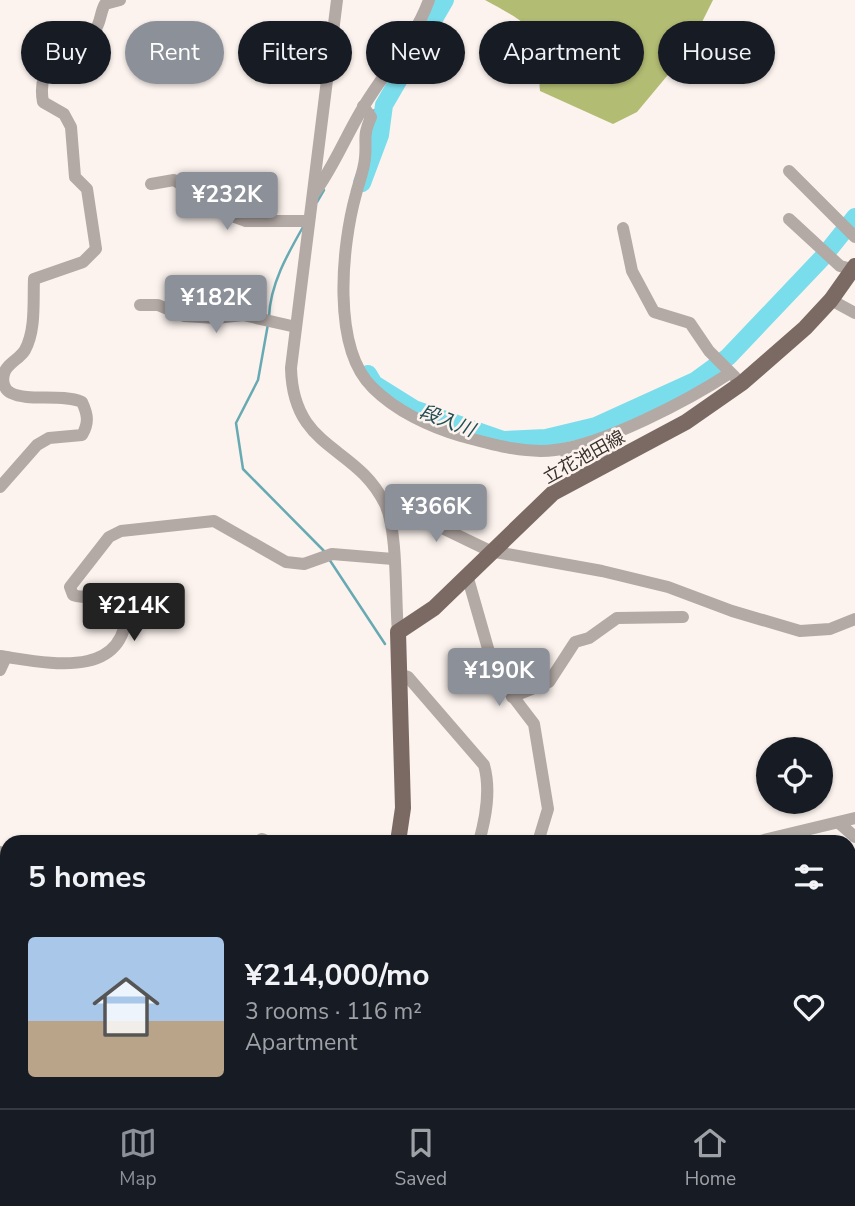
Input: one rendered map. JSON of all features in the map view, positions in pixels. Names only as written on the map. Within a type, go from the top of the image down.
[{"type":"main road","name":"立花池田線","points":[[398,632],[434,608],[552,493],[686,422],[736,378],[805,328],[831,300],[854,269]]},
{"type":"main road","points":[[398,632],[403,808],[399,835]]},
{"type":"street","points":[[0,487],[37,445],[49,438],[82,435],[88,426],[88,413],[82,402],[55,396],[12,394],[5,389],[3,377],[6,369],[24,352],[31,336],[34,279],[83,262],[96,249],[87,189],[75,177],[71,127],[64,114],[43,102],[41,91],[51,62],[96,29],[105,4],[120,0]]},
{"type":"street","points":[[337,0],[291,368],[292,391],[298,410],[309,428],[374,485],[387,508],[398,632]]},
{"type":"street","points":[[312,196],[332,170],[363,106],[429,0]]},
{"type":"street","points":[[363,106],[371,117],[363,135],[365,157],[351,213],[341,282],[354,359],[361,373],[373,388],[408,414],[440,429],[498,445],[532,451],[556,450],[596,439],[736,378],[709,351],[690,323],[654,312],[632,271],[623,229]]},
{"type":"street","points":[[789,171],[855,237]]},
{"type":"street","points":[[151,184],[174,180],[227,214],[246,221],[309,221]]},
{"type":"street","points":[[789,219],[840,266],[854,269]]},
{"type":"street","points":[[831,300],[855,313]]},
{"type":"street","points":[[140,306],[158,305],[184,316],[216,318],[243,315],[296,327]]},
{"type":"street","points":[[556,450],[562,454],[610,450],[618,460]]},
{"type":"street","points":[[387,508],[401,508],[490,551],[602,571],[668,587],[732,611],[800,631],[830,629],[855,619]]},
{"type":"street","points":[[0,670],[3,656],[74,665],[91,663],[107,652],[127,620],[127,606],[112,598],[83,598],[73,595],[70,587],[109,537],[121,531],[214,521],[286,562],[304,564],[332,554],[393,559]]},
{"type":"street","points":[[467,575],[495,673],[534,724],[548,809],[540,835]]},
{"type":"street","points":[[512,697],[549,682],[575,642],[589,638],[617,618],[683,617]]},
{"type":"street","points":[[399,674],[408,677],[484,765],[488,779],[486,818],[481,835]]},
{"type":"street","points":[[787,835],[855,818]]},
{"type":"street","points":[[839,823],[853,835]]},
{"type":"green space","points":[[485,0],[713,0],[702,21],[658,21],[658,84],[660,84],[637,112],[613,124],[540,91],[540,84],[644,84],[644,21],[520,21]]},
{"type":"waterway","name":"段入川","points":[[362,183],[380,135],[384,105],[445,0]]},
{"type":"waterway","points":[[373,111],[384,105]]},
{"type":"waterway","points":[[317,202],[324,190]]},
{"type":"waterway","name":"段入川","points":[[368,374],[374,384],[414,409],[503,440],[546,438],[596,426],[695,381],[728,357],[823,257],[855,217]]},
{"type":"waterway","points":[[269,317],[276,282],[303,227]]},
{"type":"waterway","points":[[268,324],[258,380],[236,423],[243,469],[326,553]]},
{"type":"waterway","points":[[329,559],[385,644]]}]
